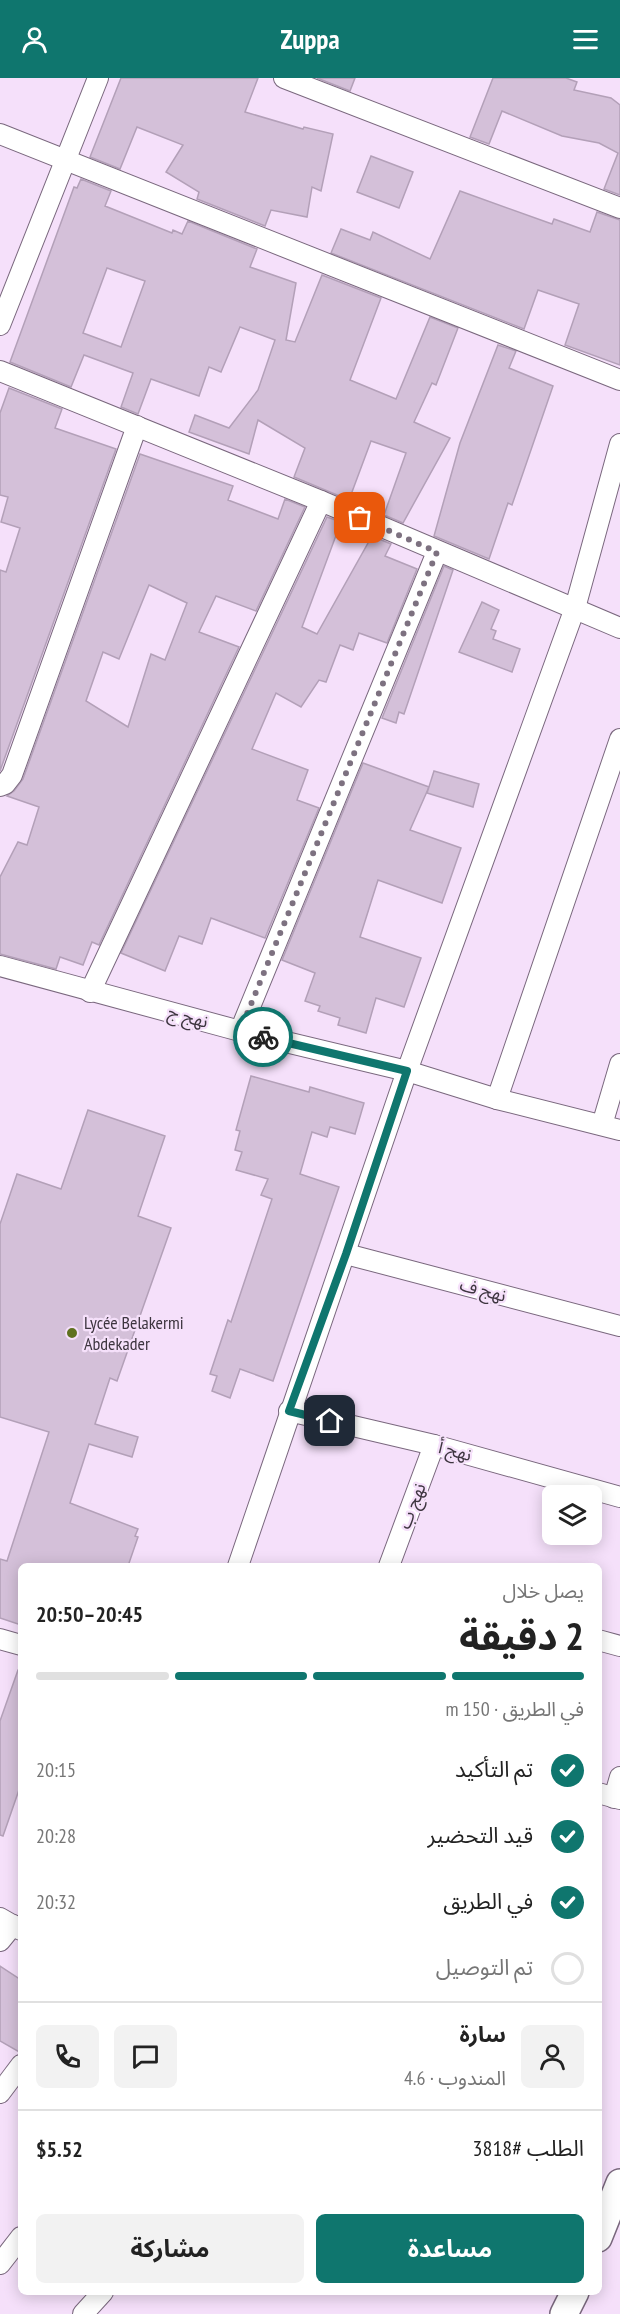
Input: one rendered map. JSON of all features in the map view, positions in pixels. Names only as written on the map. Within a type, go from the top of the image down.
[{"type":"street","points":[[0,325],[98,78]]},
{"type":"street","points":[[285,78],[620,208]]},
{"type":"street","points":[[0,134],[620,380]]},
{"type":"street","points":[[0,371],[321,501],[620,628]]},
{"type":"street","points":[[0,786],[5,784],[12,775],[137,426]]},
{"type":"street","points":[[239,1563],[407,1071],[575,608],[620,444]]},
{"type":"street","points":[[90,992],[321,501]]},
{"type":"street","points":[[240,1031],[437,552]]},
{"type":"street","points":[[497,1099],[620,739]]},
{"type":"street","name":"نهج ج","points":[[0,966],[90,992],[407,1071],[497,1099],[611,1127]]},
{"type":"street","points":[[611,1127],[620,1064]]},
{"type":"street","name":"نهج ف","points":[[346,1254],[620,1326]]},
{"type":"street","name":"نهج أ","points":[[289,1411],[435,1445],[620,1497]]},
{"type":"street","name":"نهج ب","points":[[390,1563],[435,1445]]},
{"type":"street","points":[[0,1639],[18,1644]]},
{"type":"street","points":[[602,1641],[620,1646]]},
{"type":"street","points":[[611,1797],[620,1778]]},
{"type":"street","points":[[0,1941],[11,1924]]},
{"type":"street","points":[[10,2088],[18,2071]]},
{"type":"street","points":[[602,2228],[620,2183]]},
{"type":"street","points":[[0,2265],[18,2240]]},
{"type":"street","points":[[83,2314],[100,2295]]},
{"type":"street","points":[[564,2314],[574,2295]]},
{"type":"building","points":[[121,78],[258,78],[245,112],[303,129],[304,127],[333,134],[321,191],[312,187],[307,217],[271,210],[265,226],[197,199],[199,192],[166,172],[183,145],[137,127],[120,169],[90,157]]},
{"type":"building","points":[[317,78],[355,78],[350,91]]},
{"type":"building","points":[[493,78],[566,78],[577,82],[574,90],[611,98],[620,105],[620,195],[604,189],[618,153],[599,143],[562,136],[502,111],[489,144],[470,137]]},
{"type":"building","points":[[371,156],[413,172],[399,208],[357,192]]},
{"type":"building","points":[[81,179],[111,191],[105,206],[172,233],[173,230],[182,234],[188,221],[257,249],[250,267],[296,283],[286,340],[295,342],[322,275],[381,298],[350,380],[396,399],[430,317],[458,328],[436,385],[432,383],[414,422],[450,438],[403,523],[384,515],[406,453],[371,441],[349,500],[294,477],[305,448],[258,420],[249,454],[189,432],[195,415],[229,428],[258,390],[275,340],[240,327],[221,372],[209,367],[199,396],[151,379],[138,414],[121,407],[133,373],[84,355],[71,387],[10,362],[74,187],[77,188]],"holes":[[[107,268],[145,281],[121,347],[83,333]]]},
{"type":"building","points":[[460,191],[552,224],[554,219],[590,232],[597,212],[620,220],[620,365],[565,345],[579,304],[538,290],[524,329],[331,253],[341,229],[370,240],[373,232],[430,259]]},
{"type":"building","points":[[498,345],[516,351],[509,368],[553,386],[512,505],[508,503],[489,559],[434,536],[460,443]]},
{"type":"building","points":[[9,388],[62,409],[55,428],[116,449],[0,771],[0,570],[6,572],[20,528],[1,522],[8,497],[0,495],[0,413]]},
{"type":"building","points":[[140,454],[233,486],[228,500],[278,519],[285,499],[305,507],[256,611],[216,596],[199,632],[239,647],[99,945],[92,942],[83,965],[60,957],[56,969],[0,954],[0,877],[18,842],[27,845],[39,807],[7,796],[23,779]],"holes":[[[149,585],[187,603],[165,660],[151,654],[128,727],[86,701],[103,652],[119,659]]]},
{"type":"building","points":[[327,517],[341,522],[302,627],[317,634],[372,536],[391,544],[385,556],[417,569],[387,643],[359,633],[353,650],[340,645],[326,682],[319,680],[301,707],[276,693],[252,749],[308,770],[297,800],[319,808],[265,938],[211,918],[202,944],[179,936],[165,971],[121,953]]},
{"type":"building","points":[[444,566],[453,570],[404,714],[399,712],[396,723],[382,718]]},
{"type":"building","points":[[482,602],[499,610],[491,629],[496,631],[493,639],[520,649],[512,672],[459,652]]},
{"type":"building","points":[[363,763],[429,787],[410,830],[461,848],[442,903],[378,880],[360,937],[421,958],[404,1007],[376,998],[366,1033],[338,1025],[340,1018],[318,1011],[320,1006],[305,1001],[315,973],[282,960]]},
{"type":"building","points":[[434,771],[479,784],[473,807],[427,793]]},
{"type":"building","points":[[251,1076],[309,1092],[310,1087],[364,1103],[355,1134],[330,1127],[327,1137],[312,1132],[300,1174],[339,1187],[273,1381],[240,1369],[230,1398],[212,1391],[217,1376],[210,1374],[228,1320],[231,1322],[272,1199],[261,1195],[268,1179],[236,1170],[242,1152],[235,1150],[240,1131],[236,1130]]},
{"type":"building","name":"Lycée Belakermi Abdekader","points":[[88,1110],[165,1136],[138,1216],[171,1228],[117,1381],[110,1378],[95,1424],[138,1437],[132,1457],[89,1444],[70,1503],[138,1529],[135,1536],[138,1537],[129,1563],[18,1563],[18,1624],[0,1618],[0,1559],[7,1561],[49,1432],[0,1417],[0,1224],[17,1174],[61,1189]]},
{"type":"building","points":[[18,1670],[18,1793],[3,1836],[0,1835],[0,1721]]},
{"type":"building","points":[[0,1966],[18,1978],[18,2051],[0,2041]]},
{"type":"way so far","points":[[263,1037],[240,1031],[437,552],[360,518]]},
{"type":"place","name":"Lycée Belakermi Abdekader","points":[[72,1333]]},
{"type":"route","points":[[263,1037],[407,1071],[346,1254],[289,1411],[330,1421]]}]
